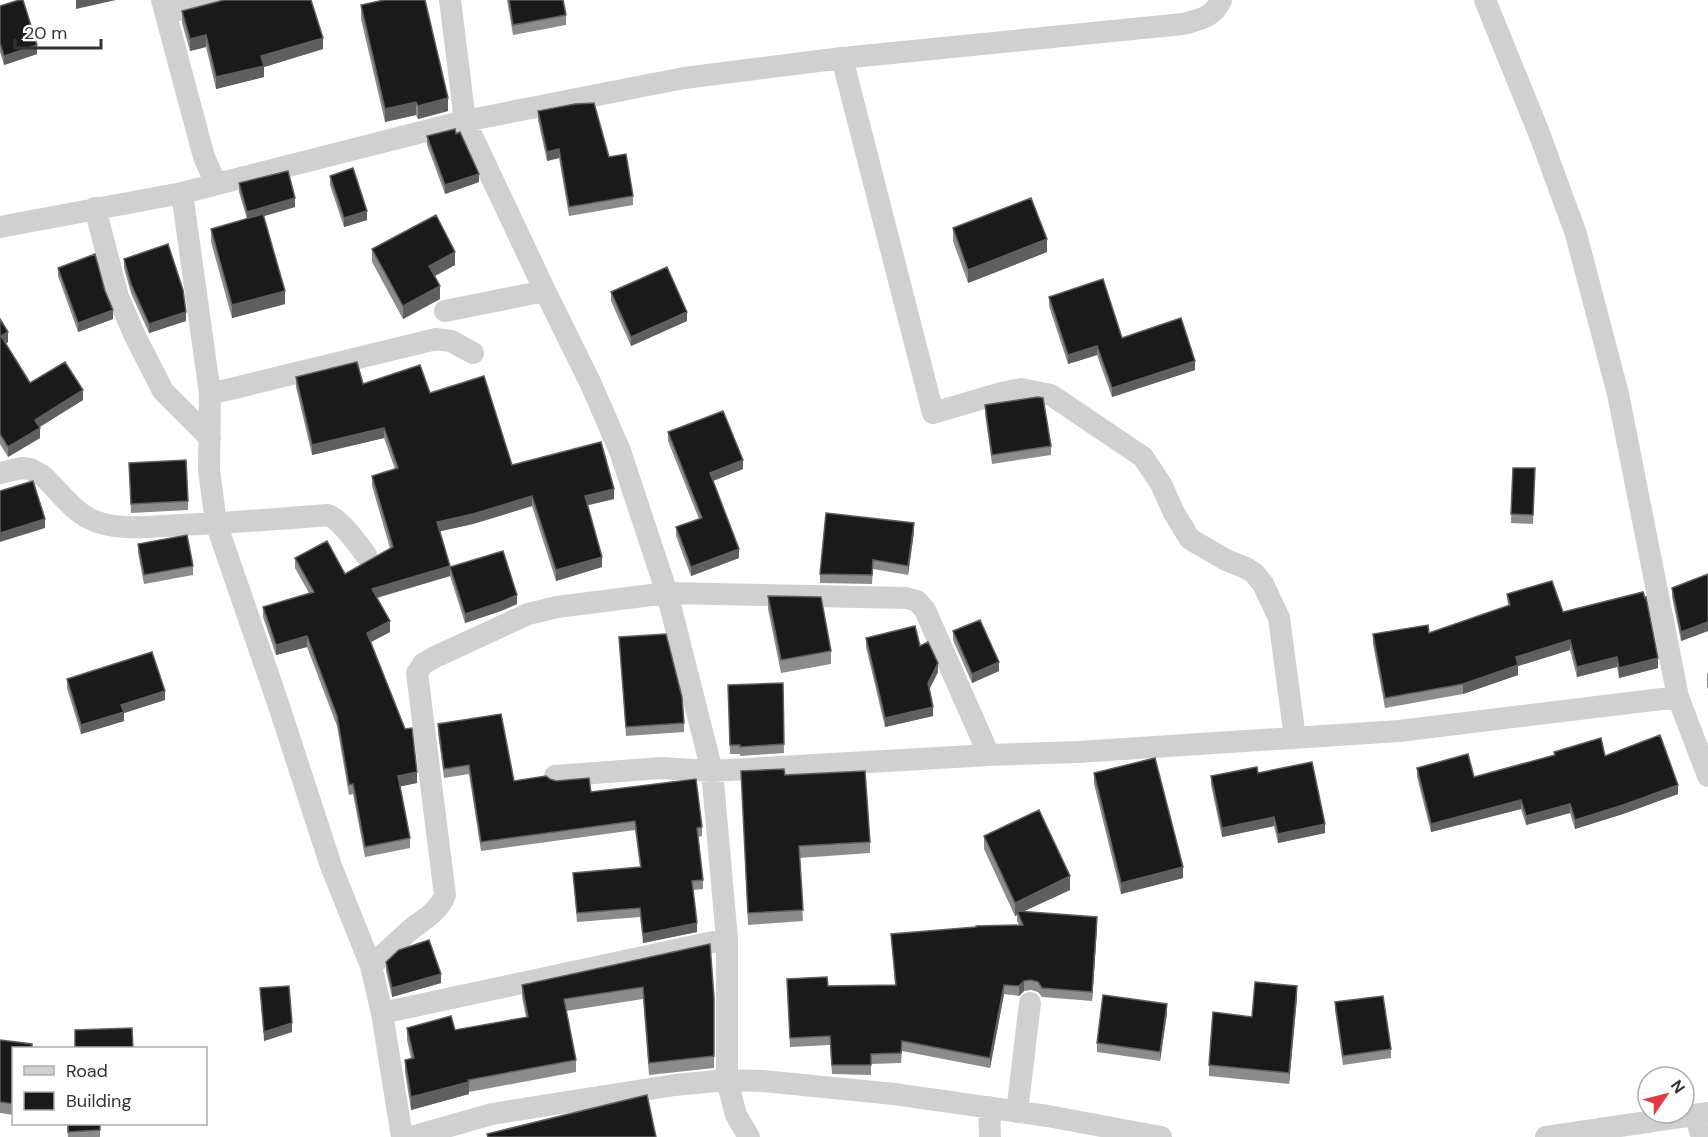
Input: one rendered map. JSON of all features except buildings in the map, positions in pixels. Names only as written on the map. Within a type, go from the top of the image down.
[{"type":"street","points":[[216,184],[204,157],[164,7],[218,0]]},
{"type":"street","points":[[450,0],[465,121],[590,382],[620,451],[667,593],[710,763],[727,939],[727,1080],[736,1115],[750,1137]]},
{"type":"street","points":[[0,227],[182,193],[465,121],[684,78],[842,58],[1184,24],[1206,18],[1221,0]]},
{"type":"street","points":[[1485,0],[1539,133],[1576,234],[1618,394],[1678,697],[1708,776]]},
{"type":"street","points":[[842,58],[933,413],[1021,389],[1051,395],[1143,457],[1161,484],[1190,539],[1226,560],[1246,568],[1254,573],[1263,584],[1279,618],[1295,738]]},
{"type":"street","points":[[182,193],[210,394],[209,470],[216,524],[331,866],[371,966],[382,1012],[402,1137]]},
{"type":"street","points":[[95,208],[118,297],[135,336],[164,391],[210,438]]},
{"type":"street","points":[[210,394],[436,339],[444,339],[472,353],[453,310],[545,291]]},
{"type":"street","points":[[0,473],[22,468],[37,472],[81,514],[113,526],[216,524],[328,515],[344,528],[366,555]]},
{"type":"street","points":[[371,966],[430,914],[445,895],[417,673],[419,668],[435,657],[528,614],[557,607],[667,593],[906,598],[917,601],[925,610],[989,755]]},
{"type":"street","points":[[555,776],[661,768],[668,760],[710,763],[1078,752],[1399,732],[1678,697]]},
{"type":"street","points":[[382,1012],[727,939]]},
{"type":"street","points":[[1017,1112],[1030,1003]]},
{"type":"street","points":[[411,1137],[492,1114],[675,1085],[727,1080],[763,1081],[894,1094],[1048,1116],[1161,1137]]},
{"type":"street","points":[[989,1107],[990,1137]]},
{"type":"street","points":[[1546,1137],[1702,1114],[1702,1137]]}]
